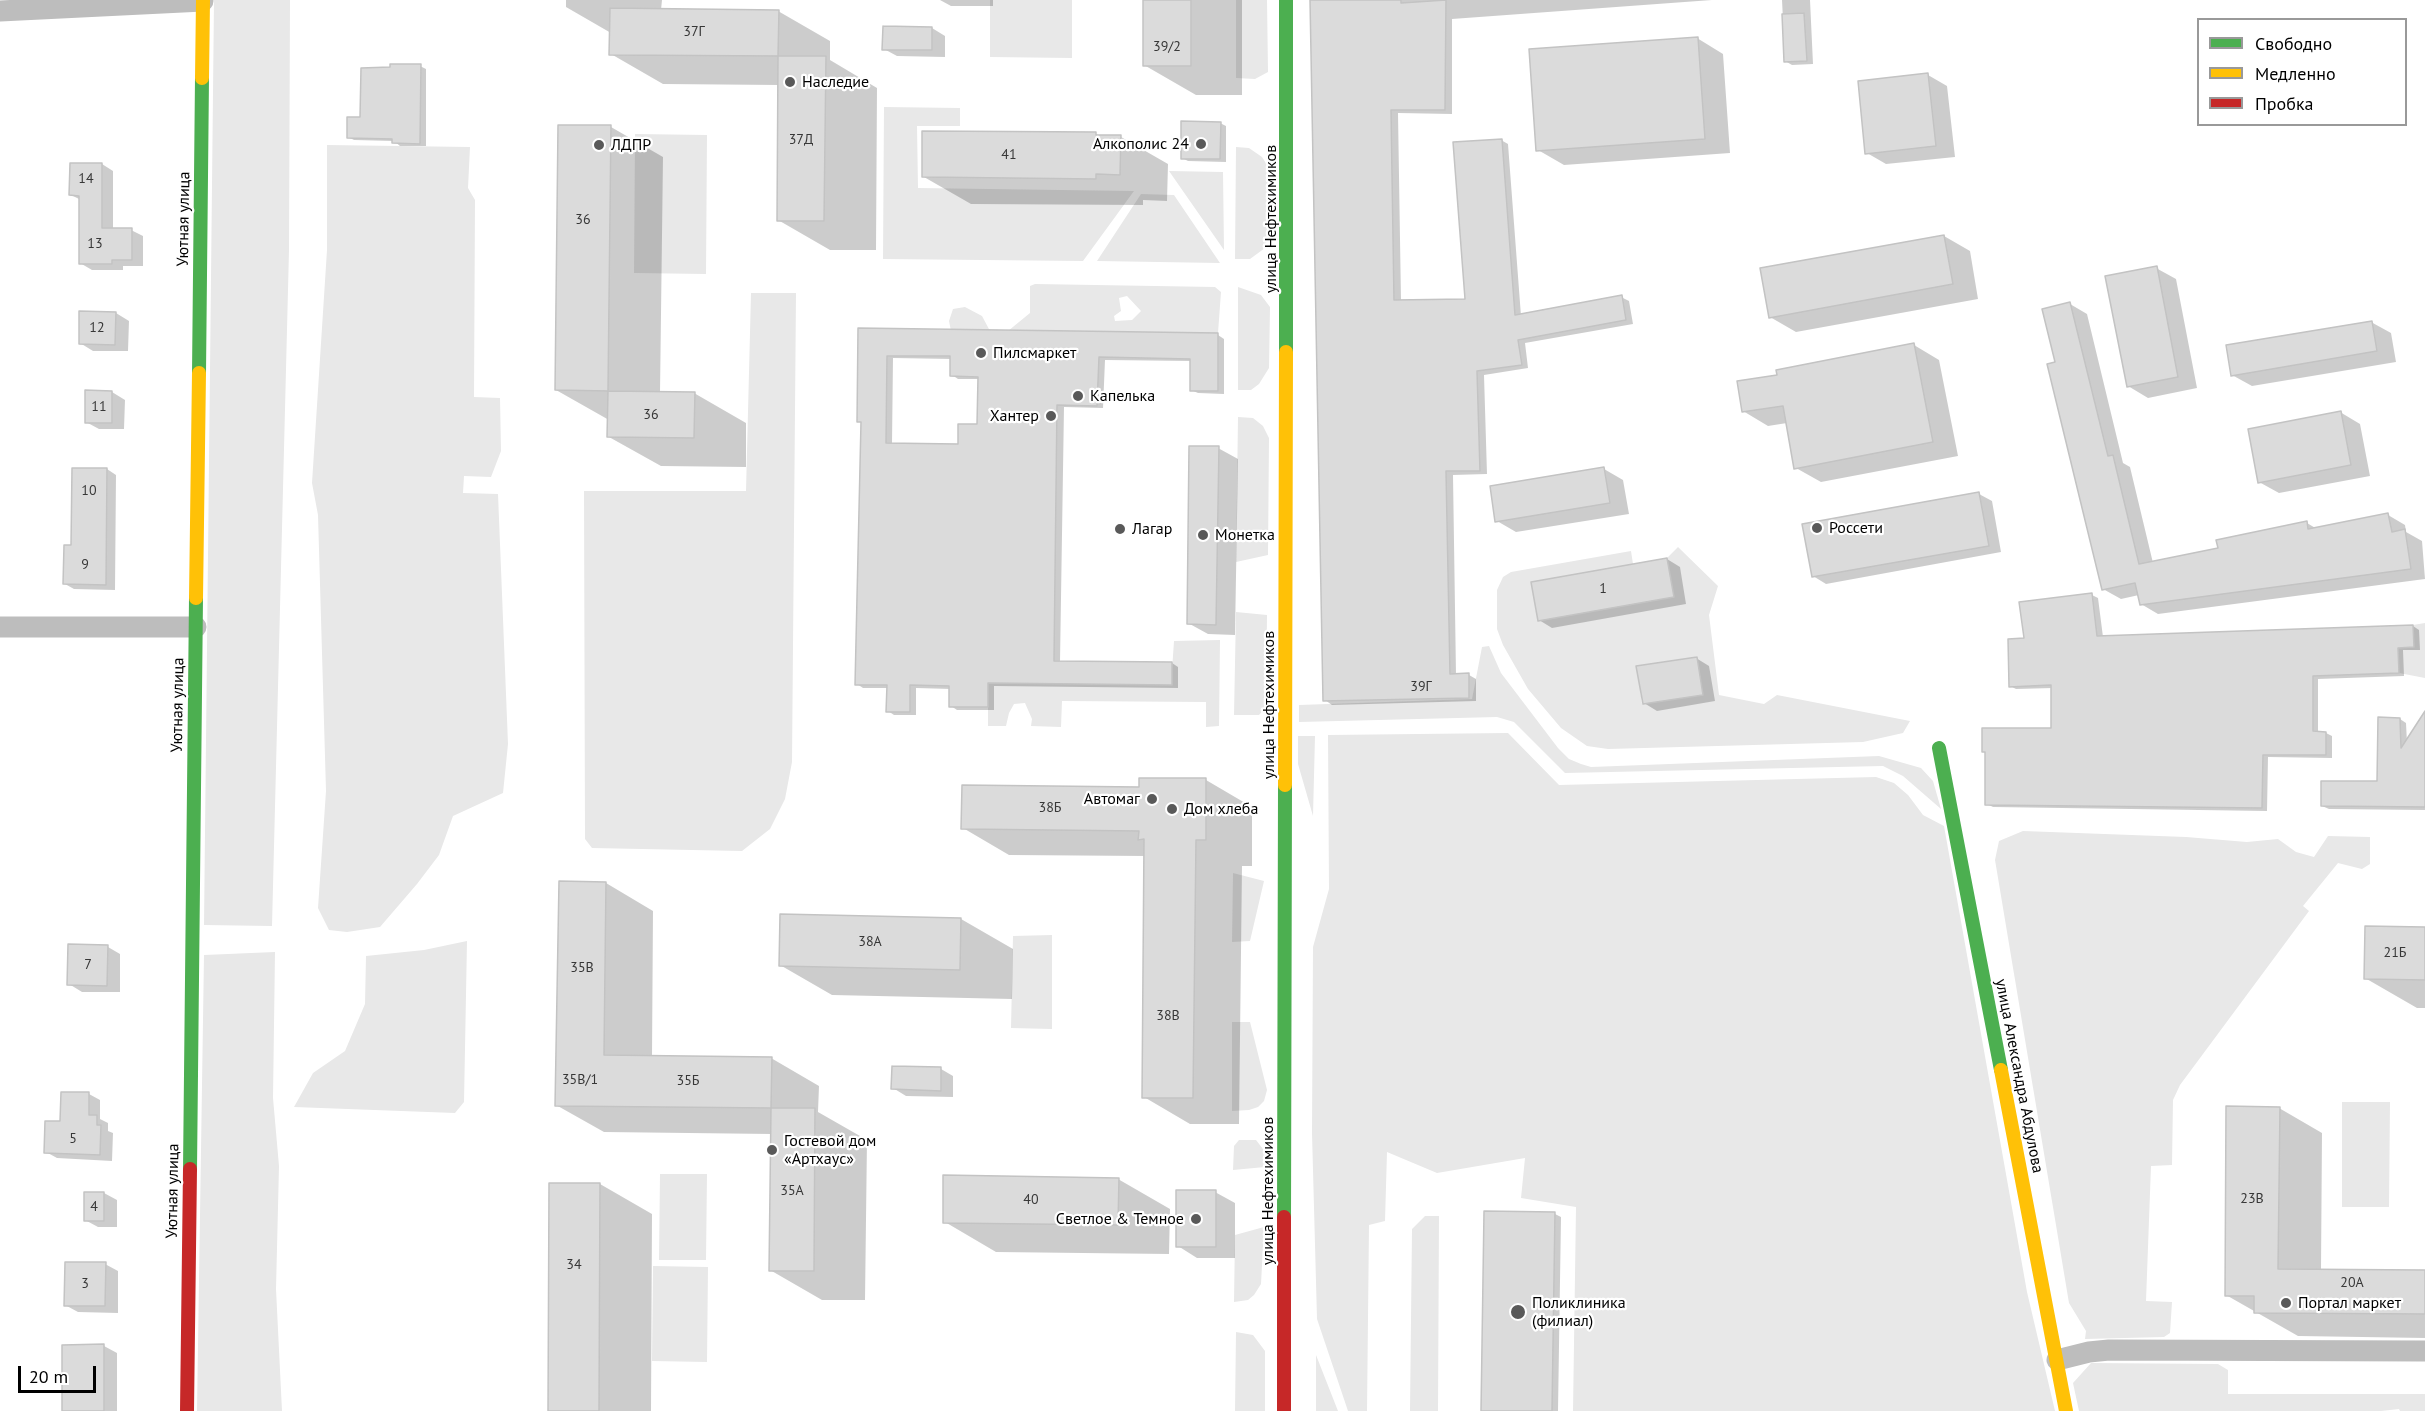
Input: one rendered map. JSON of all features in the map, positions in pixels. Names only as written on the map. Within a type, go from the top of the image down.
[{"type":"street","name":"улица Нефтехимиков","points":[[1284,1411],[1287,0]]},
{"type":"street","points":[[0,11],[203,1]]},
{"type":"street","name":"Уютная улица","points":[[188,1411],[203,1]]},
{"type":"street","points":[[0,627],[196,627]]},
{"type":"street","name":"улица Александра Абдулова","points":[[1939,748],[2067,1411]]},
{"type":"street","points":[[2058,1360],[2089,1352],[2109,1350],[2425,1351]]},
{"type":"shaded area","points":[[214,0],[290,0],[289,250],[272,926],[204,925]]},
{"type":"shaded area","points":[[990,0],[1072,0],[1072,58],[990,57]]},
{"type":"shaded area","points":[[1236,0],[1267,0],[1268,72],[1255,79],[1236,78]]},
{"type":"shaded area","points":[[884,107],[960,108],[960,126],[917,126],[918,188],[1134,191],[1083,261],[883,259]]},
{"type":"shaded area","points":[[635,134],[707,135],[706,274],[634,273]]},
{"type":"shaded area","points":[[327,145],[470,147],[468,188],[475,200],[474,397],[500,398],[501,451],[491,477],[464,476],[463,493],[498,494],[508,744],[503,793],[453,816],[439,855],[380,927],[347,932],[329,930],[318,908],[326,791],[318,515],[312,483],[327,250]]},
{"type":"shaded area","points":[[1236,147],[1249,148],[1262,157],[1269,168],[1269,229],[1265,248],[1250,259],[1235,259]]},
{"type":"shaded area","points":[[1169,171],[1223,172],[1224,250]]},
{"type":"shaded area","points":[[1141,194],[1174,195],[1220,263],[1097,261]]},
{"type":"shaded area","points":[[1035,284],[1215,287],[1221,292],[1218,333],[1008,331],[1030,313],[1030,286]],"holes":[[[1127,296],[1141,311],[1132,320],[1115,321],[1114,316],[1121,311],[1119,298]]]},
{"type":"shaded area","points":[[1238,287],[1261,295],[1270,307],[1269,368],[1259,384],[1251,390],[1238,390]]},
{"type":"shaded area","points":[[751,293],[796,293],[792,762],[785,799],[770,829],[742,851],[592,848],[585,839],[584,491],[746,491]]},
{"type":"shaded area","points":[[965,307],[982,316],[990,331],[951,331],[949,321],[953,309]]},
{"type":"shaded area","points":[[1238,417],[1253,418],[1263,426],[1269,438],[1268,555],[1236,562]]},
{"type":"shaded area","points":[[1678,547],[1718,586],[1709,615],[1719,695],[1764,704],[1777,695],[1910,721],[1903,733],[1863,742],[1608,749],[1587,746],[1561,728],[1528,689],[1503,645],[1497,629],[1497,590],[1503,577],[1511,572],[1631,551],[1633,564],[1532,582],[1538,621],[1674,597],[1667,558]],"holes":[[[1697,657],[1703,695],[1642,704],[1637,666]]]},
{"type":"shaded area","points":[[1236,612],[1267,615],[1266,707],[1259,715],[1234,715]]},
{"type":"shaded area","points":[[2425,623],[2425,678],[2399,673],[2398,648],[2414,647],[2413,625]]},
{"type":"shaded area","points":[[1220,640],[1219,726],[1206,727],[1206,702],[1062,701],[1061,727],[1031,726],[1032,719],[1025,703],[1014,704],[1006,726],[988,726],[988,683],[1171,685],[1174,641]]},
{"type":"shaded area","points":[[1489,646],[1501,673],[1558,748],[1569,759],[1581,764],[1591,767],[1879,756],[1921,768],[1933,781],[1941,809],[1903,776],[1883,766],[1565,773],[1514,722],[1497,717],[1299,722],[1299,705],[1472,699],[1482,647]]},
{"type":"shaded area","points":[[1508,733],[1559,785],[1876,777],[1894,783],[1908,795],[1923,815],[1944,826],[2027,1292],[2055,1411],[1573,1411],[1576,1207],[1521,1198],[1525,1158],[1437,1173],[1387,1152],[1385,1221],[1369,1225],[1367,1411],[1348,1411],[1317,1319],[1312,1133],[1313,947],[1329,889],[1328,735]]},
{"type":"shaded area","points":[[1298,736],[1315,736],[1313,816],[1298,764]]},
{"type":"shaded area","points":[[2023,831],[2186,837],[2247,842],[2278,839],[2296,852],[2314,857],[2328,836],[2370,837],[2370,864],[2362,869],[2338,863],[2303,906],[2309,911],[2180,1085],[2173,1100],[2172,1165],[2151,1166],[2146,1301],[2172,1302],[2170,1333],[2164,1337],[2085,1339],[2086,1331],[2069,1303],[1995,860],[1999,841]]},
{"type":"shaded area","points":[[1233,873],[1264,881],[1250,941],[1232,942]]},
{"type":"shaded area","points":[[1052,935],[1052,1029],[1011,1028],[1013,936]]},
{"type":"shaded area","points":[[467,941],[464,1102],[455,1113],[294,1107],[313,1073],[345,1051],[365,1004],[366,956],[424,950]]},
{"type":"shaded area","points":[[275,952],[273,1098],[279,1166],[276,1289],[282,1411],[197,1411],[204,955]]},
{"type":"shaded area","points":[[1232,1022],[1250,1022],[1267,1090],[1264,1101],[1258,1107],[1249,1110],[1232,1111]]},
{"type":"shaded area","points":[[2342,1102],[2390,1102],[2389,1207],[2342,1207]]},
{"type":"shaded area","points":[[1239,1140],[1256,1140],[1263,1149],[1265,1167],[1233,1170],[1234,1146]]},
{"type":"shaded area","points":[[660,1174],[707,1174],[706,1260],[659,1260]]},
{"type":"shaded area","points":[[1425,1216],[1439,1216],[1438,1411],[1410,1411],[1412,1229]]},
{"type":"shaded area","points":[[1264,1227],[1261,1284],[1248,1300],[1234,1302],[1235,1235]]},
{"type":"shaded area","points":[[653,1266],[708,1267],[707,1362],[652,1361]]},
{"type":"shaded area","points":[[1236,1332],[1253,1335],[1265,1351],[1265,1411],[1235,1411]]},
{"type":"shaded area","points":[[1316,1355],[1338,1411],[1316,1411]]},
{"type":"shaded area","points":[[2091,1363],[2218,1364],[2228,1370],[2228,1394],[2425,1394],[2425,1411],[2400,1411],[2399,1409],[2381,1411],[2079,1411],[2073,1383]]},
{"type":"building","points":[[1143,0],[1191,0],[1191,66],[1143,66]]},
{"type":"building","points":[[1310,0],[1401,0],[1401,3],[1446,0],[1445,110],[1391,110],[1394,300],[1465,299],[1453,142],[1502,139],[1515,315],[1622,295],[1626,320],[1518,340],[1522,365],[1477,371],[1480,471],[1446,471],[1450,674],[1469,673],[1469,698],[1323,701]]},
{"type":"building","points":[[610,8],[779,10],[778,56],[609,55]]},
{"type":"building","points":[[1804,13],[1807,61],[1784,62],[1782,14]]},
{"type":"building","points":[[883,26],[932,27],[932,50],[882,50]]},
{"type":"building","points":[[1698,37],[1705,139],[1536,151],[1529,49]]},
{"type":"building","points":[[778,56],[826,56],[824,221],[777,221]]},
{"type":"building","points":[[390,64],[421,64],[420,144],[392,143],[392,139],[347,138],[347,117],[360,117],[361,68],[390,67]]},
{"type":"building","points":[[1928,73],[1936,146],[1865,154],[1858,81]]},
{"type":"building","name":"Алкополис 24","points":[[1181,121],[1221,122],[1220,159],[1181,159]]},
{"type":"building","points":[[558,125],[611,125],[608,391],[555,390]]},
{"type":"building","points":[[922,131],[1096,132],[1096,135],[1121,135],[1120,175],[1096,174],[1096,179],[922,177]]},
{"type":"building","points":[[70,163],[102,163],[102,228],[132,228],[132,260],[112,260],[112,264],[79,264],[79,196],[69,195]]},
{"type":"building","points":[[1944,235],[1953,284],[1769,318],[1760,268]]},
{"type":"building","points":[[2157,266],[2178,377],[2127,387],[2105,276]]},
{"type":"building","points":[[2070,302],[2108,456],[2113,455],[2139,564],[2218,548],[2216,540],[2307,521],[2308,529],[2388,513],[2392,532],[2405,529],[2411,569],[2140,605],[2135,583],[2102,590],[2047,364],[2055,362],[2042,309]]},
{"type":"building","points":[[79,311],[116,312],[115,345],[79,344]]},
{"type":"building","points":[[2372,321],[2377,351],[2231,376],[2226,345]]},
{"type":"building","points":[[858,328],[1218,333],[1218,391],[1190,391],[1190,359],[1099,357],[1097,406],[1057,405],[1054,661],[1172,662],[1172,685],[988,683],[988,707],[949,707],[949,686],[910,685],[910,712],[886,712],[887,685],[855,685],[861,422],[857,422]],"holes":[[[887,356],[950,356],[950,376],[978,377],[977,424],[958,424],[958,444],[886,443]]]},
{"type":"building","points":[[1914,343],[1933,442],[1794,469],[1783,406],[1742,412],[1737,381],[1777,375],[1776,370]]},
{"type":"building","points":[[85,390],[112,391],[112,423],[85,423]]},
{"type":"building","points":[[608,391],[695,392],[694,438],[607,437]]},
{"type":"building","points":[[2341,411],[2351,465],[2258,483],[2248,429]]},
{"type":"building","name":"Монетка","points":[[1189,446],[1219,446],[1216,625],[1187,624]]},
{"type":"building","points":[[1604,467],[1610,503],[1495,522],[1490,486]]},
{"type":"building","points":[[72,468],[107,468],[106,585],[63,584],[64,545],[71,545]]},
{"type":"building","points":[[1979,492],[1989,546],[1812,577],[1802,524]]},
{"type":"building","points":[[1667,558],[1674,597],[1538,621],[1531,582]]},
{"type":"building","points":[[2092,593],[2097,636],[2413,625],[2414,647],[2398,648],[2399,673],[2313,676],[2313,731],[2326,732],[2326,755],[2263,755],[2262,808],[1985,805],[1985,752],[1982,752],[1982,728],[2051,728],[2051,685],[2009,687],[2008,639],[2024,638],[2019,602]]},
{"type":"building","points":[[1697,657],[1703,695],[1643,704],[1636,666]]},
{"type":"building","points":[[2425,711],[2425,807],[2321,806],[2321,781],[2377,781],[2378,717],[2400,718],[2401,748]]},
{"type":"building","points":[[1139,778],[1206,778],[1206,840],[1196,840],[1193,1098],[1142,1098],[1144,839],[1138,840],[1139,831],[961,829],[962,785],[1139,787]]},
{"type":"building","points":[[559,881],[606,882],[604,1055],[772,1057],[771,1108],[555,1106]]},
{"type":"building","points":[[780,914],[961,918],[960,970],[779,966]]},
{"type":"building","points":[[2365,926],[2425,927],[2425,980],[2364,979]]},
{"type":"building","points":[[68,944],[108,945],[107,986],[67,985]]},
{"type":"building","points":[[892,1066],[941,1067],[941,1091],[891,1089]]},
{"type":"building","points":[[61,1092],[89,1092],[89,1115],[97,1115],[97,1125],[101,1125],[100,1155],[44,1153],[45,1121],[60,1121]]},
{"type":"building","points":[[2226,1106],[2280,1107],[2278,1269],[2425,1270],[2425,1314],[2254,1313],[2254,1296],[2225,1296]]},
{"type":"building","points":[[771,1108],[815,1108],[814,1271],[769,1271]]},
{"type":"building","points":[[943,1175],[1119,1178],[1118,1225],[943,1223]]},
{"type":"building","points":[[549,1183],[600,1183],[599,1411],[548,1411]]},
{"type":"building","name":"Светлое & Темное","points":[[1176,1190],[1216,1190],[1216,1247],[1176,1247]]},
{"type":"building","points":[[84,1192],[104,1192],[104,1221],[84,1221]]},
{"type":"building","name":"Поликлиника (филиал)","points":[[1484,1211],[1555,1212],[1552,1411],[1481,1411]]},
{"type":"building","points":[[65,1262],[106,1262],[105,1306],[64,1306]]},
{"type":"building","points":[[104,1344],[104,1411],[62,1411],[62,1345]]},
{"type":"traffic: fast","points":[[1286,0],[1286,352]]},
{"type":"traffic: fast","points":[[199,373],[202,78]]},
{"type":"traffic: fast","points":[[190,1169],[196,598]]},
{"type":"traffic: fast","points":[[1939,748],[2001,1070]]},
{"type":"traffic: fast","points":[[1284,1217],[1285,785]]},
{"type":"traffic: slow","points":[[202,78],[203,0]]},
{"type":"traffic: slow","points":[[1285,785],[1286,352]]},
{"type":"traffic: slow","points":[[196,598],[199,373]]},
{"type":"traffic: slow","points":[[2001,1070],[2066,1411]]},
{"type":"traffic: jam","points":[[187,1411],[190,1169]]},
{"type":"traffic: jam","points":[[1284,1217],[1284,1411]]},
{"type":"place","name":"Наследие","points":[[790,82]]},
{"type":"place","name":"Алкополис 24","points":[[1201,144]]},
{"type":"place","name":"ЛДПР","points":[[599,145]]},
{"type":"place","name":"Пилсмаркет","points":[[981,353]]},
{"type":"place","name":"Капелька","points":[[1078,396]]},
{"type":"place","name":"Хантер","points":[[1051,416]]},
{"type":"place","name":"Россети","points":[[1817,528]]},
{"type":"place","name":"Лагар","points":[[1120,529]]},
{"type":"place","name":"Монетка","points":[[1203,535]]},
{"type":"place","name":"Автомаг","points":[[1152,799]]},
{"type":"place","name":"Дом хлеба","points":[[1172,809]]},
{"type":"place","name":"Гостевой дом «Артхаус»","points":[[772,1150]]},
{"type":"place","name":"Светлое & Темное","points":[[1196,1219]]},
{"type":"place","name":"Портал маркет","points":[[2286,1303]]},
{"type":"place","name":"Поликлиника (филиал)","points":[[1518,1312]]}]
